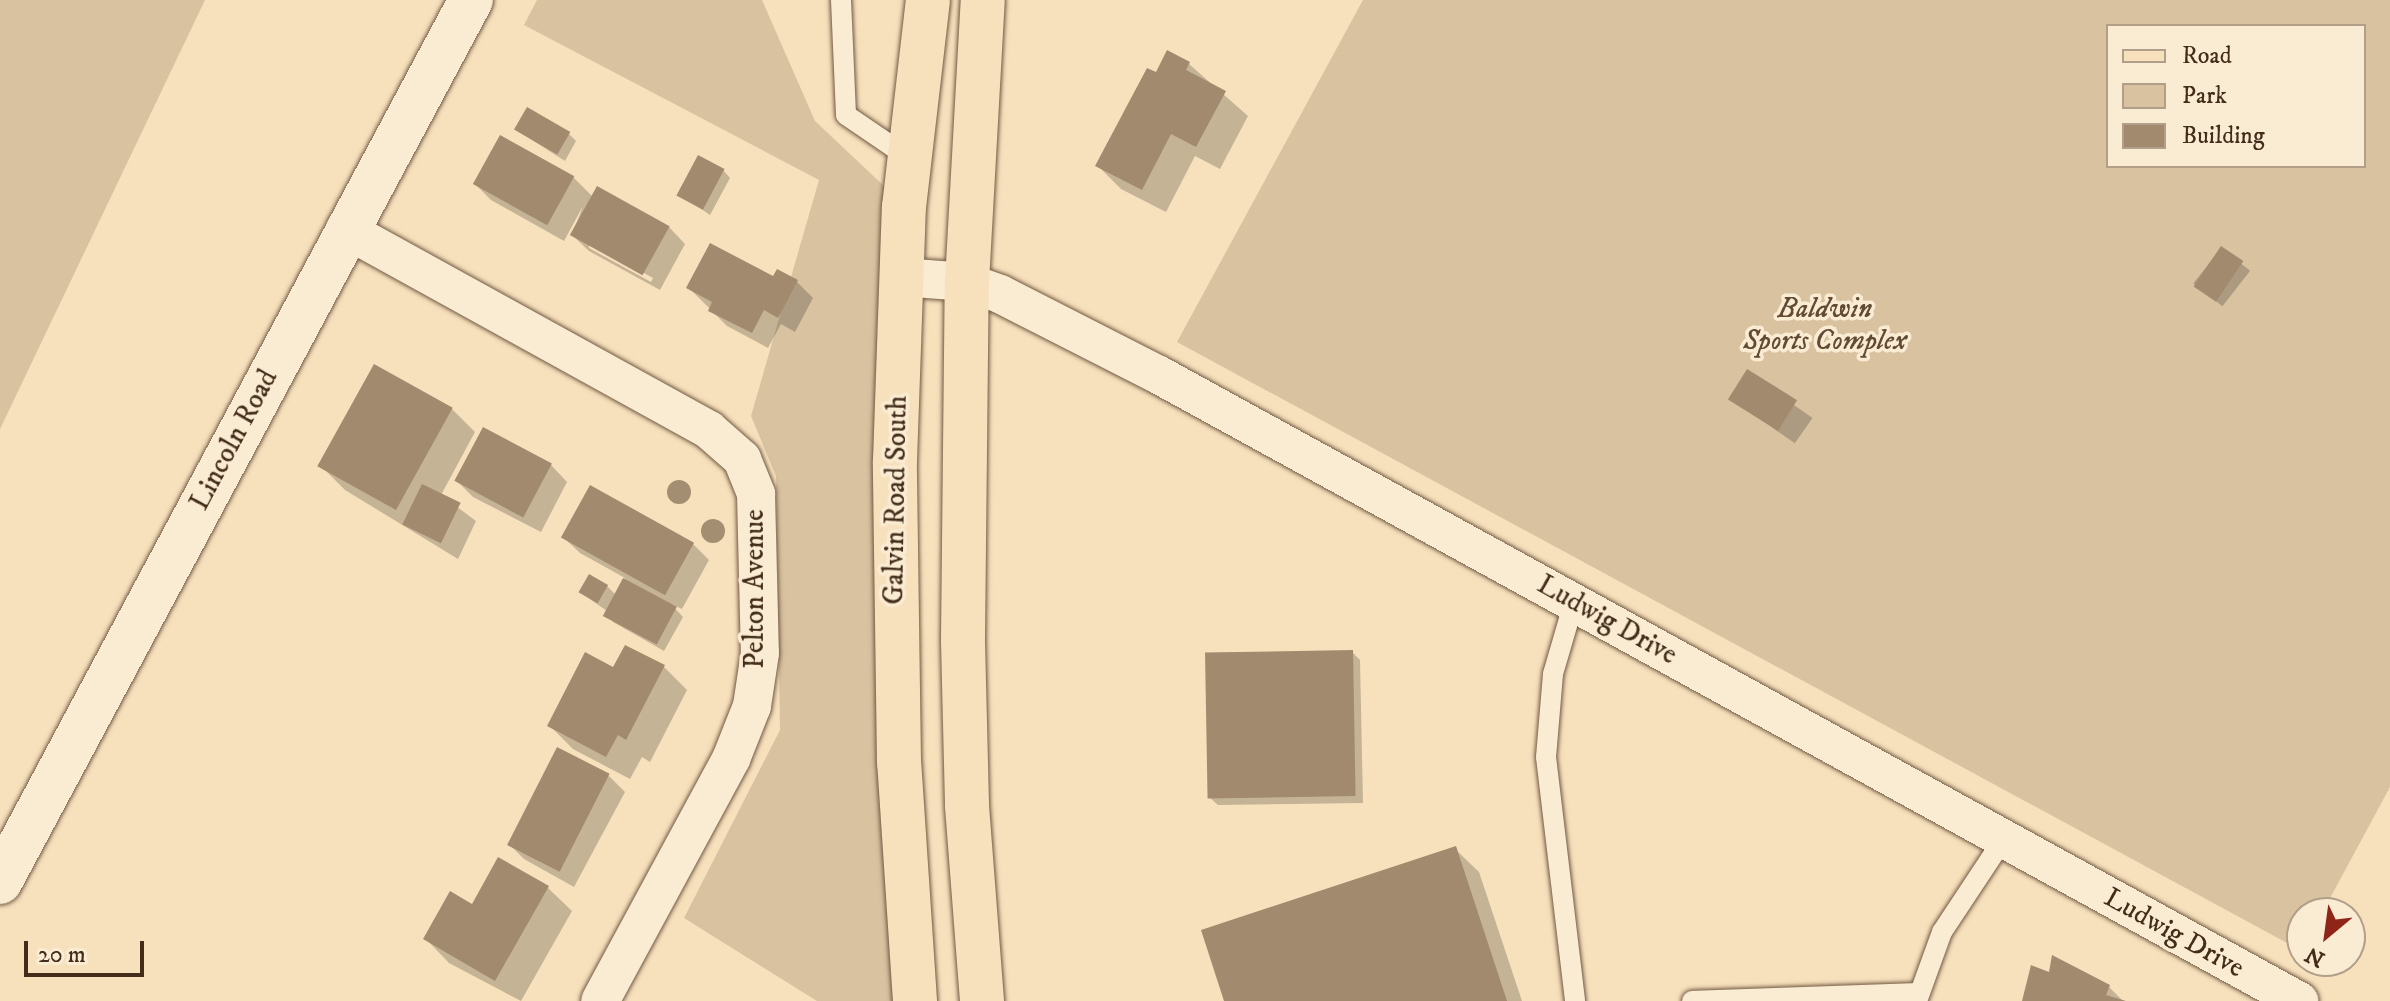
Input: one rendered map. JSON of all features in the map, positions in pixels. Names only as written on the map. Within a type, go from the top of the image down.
[{"type":"main road","name":"Lincoln Road","points":[[0,882],[345,229],[471,0]]},
{"type":"main road","name":"Galvin Road South","points":[[915,1001],[895,610],[901,277],[909,158],[928,0]]},
{"type":"main road","points":[[982,1001],[967,805],[963,640],[967,282],[983,0]]},
{"type":"street","name":"Pelton Avenue","points":[[345,229],[709,430],[742,459],[756,494],[760,653],[752,706],[731,759],[600,1001]]},
{"type":"street","name":"Ludwig Drive","points":[[901,277],[967,282],[1159,375],[2299,1001]]},
{"type":"lane","points":[[841,0],[846,115],[909,158]]},
{"type":"lane","points":[[1574,602],[1553,674],[1546,757],[1575,1001]]},
{"type":"lane","points":[[1692,1001],[1916,997],[1942,932],[2003,840]]},
{"type":"green space","points":[[0,0],[205,0],[0,429]]},
{"type":"green space","points":[[537,0],[762,0],[815,121],[885,187],[882,812],[893,1001],[817,1001],[684,918],[780,730],[776,476],[751,416],[819,180],[524,25]]},
{"type":"green space","name":"Baldwin Sports Complex","points":[[1363,0],[2390,0],[2390,787],[2331,897],[2286,897],[2286,942],[1177,342]]},
{"type":"building","points":[[1167,50],[1190,62],[1186,70],[1226,91],[1196,147],[1171,134],[1142,190],[1095,166],[1147,68],[1156,72]]},
{"type":"building","points":[[527,107],[570,132],[557,155],[514,130]]},
{"type":"building","points":[[500,135],[574,176],[547,225],[473,184]]},
{"type":"building","points":[[698,155],[724,169],[703,210],[676,196]]},
{"type":"building","points":[[597,186],[670,226],[642,275],[570,235]]},
{"type":"building","points":[[710,243],[773,276],[777,269],[798,280],[778,318],[764,310],[752,333],[708,311],[712,302],[686,288]]},
{"type":"building","points":[[2221,246],[2243,261],[2216,302],[2194,287]]},
{"type":"building","points":[[374,364],[453,408],[396,510],[317,466]]},
{"type":"building","points":[[1747,369],[1797,400],[1778,431],[1728,400]]},
{"type":"building","points":[[483,427],[552,464],[523,517],[454,481]]},
{"type":"building","points":[[422,484],[461,503],[441,543],[402,524]]},
{"type":"building","points":[[590,485],[694,543],[665,595],[561,537]]},
{"type":"building","points":[[589,574],[608,585],[598,603],[578,592]]},
{"type":"building","points":[[623,578],[677,607],[657,645],[603,616]]},
{"type":"building","points":[[625,645],[665,665],[626,740],[618,735],[606,757],[547,726],[585,652],[613,667]]},
{"type":"building","points":[[1353,650],[1356,796],[1208,799],[1205,653]]},
{"type":"building","points":[[557,747],[610,774],[560,872],[507,845]]},
{"type":"building","points":[[1456,846],[1507,1001],[1224,1001],[1201,930]]},
{"type":"building","points":[[498,857],[549,886],[495,981],[423,939],[450,891],[472,904]]},
{"type":"building","points":[[2052,955],[2110,985],[2106,995],[2126,1001],[2022,1001],[2031,965],[2049,972]]}]
